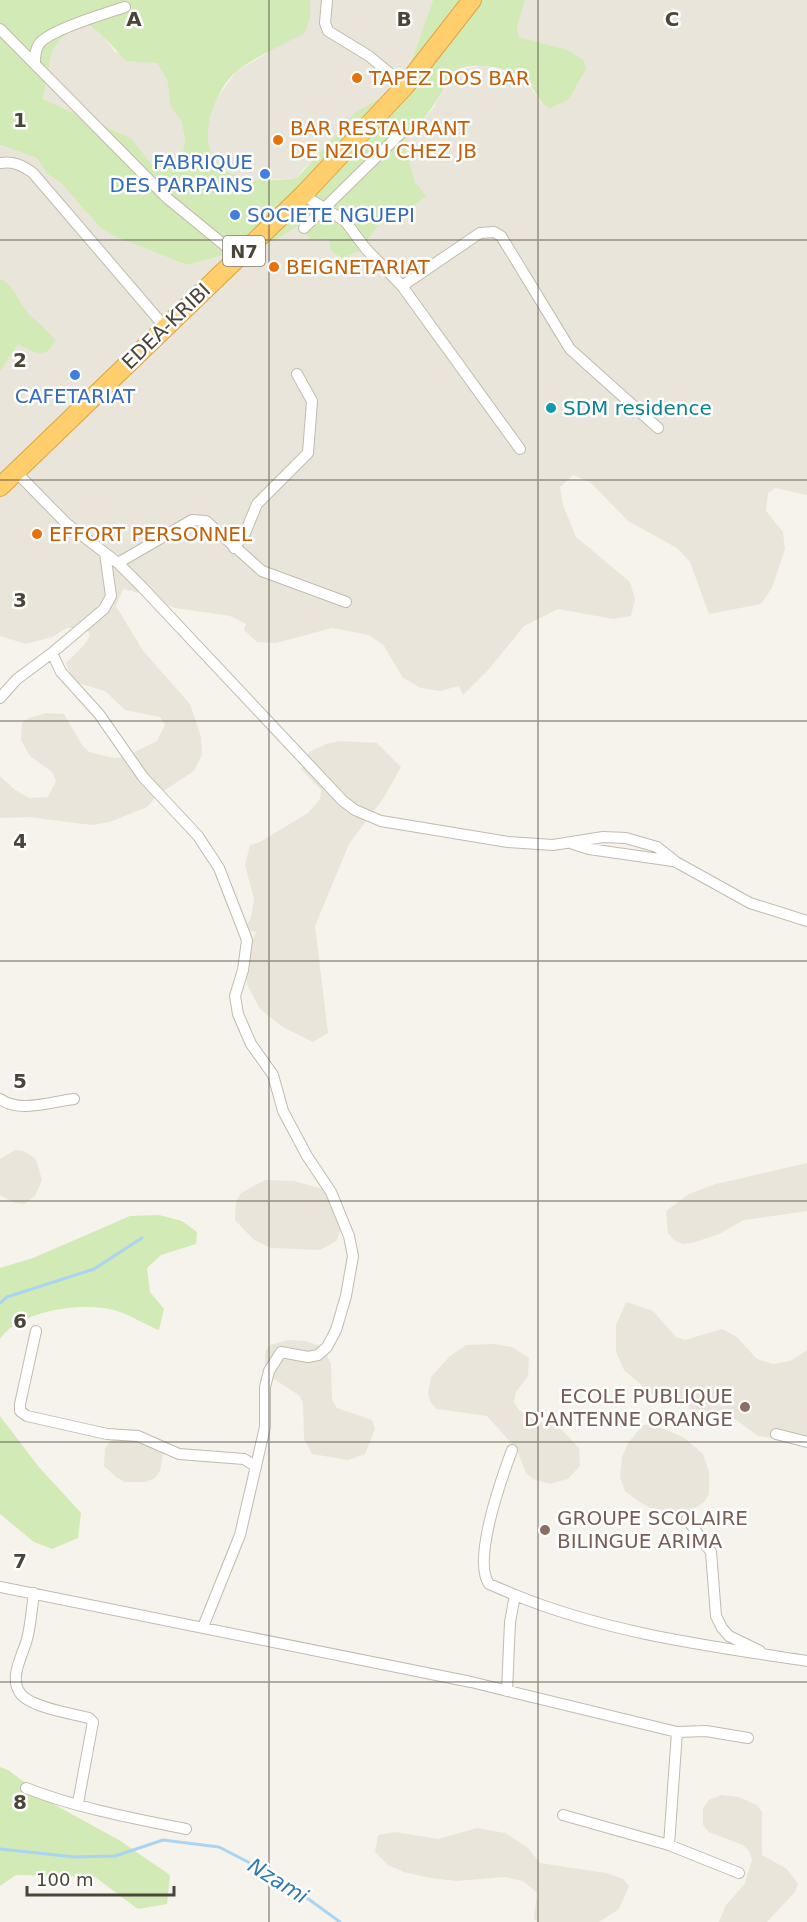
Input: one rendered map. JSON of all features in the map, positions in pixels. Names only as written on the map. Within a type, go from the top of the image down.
[{"type":"highway","name":"EDEA-KRIBI","points":[[0,487],[303,195],[405,86],[472,0]]},
{"type":"street","points":[[327,0],[325,23],[328,31],[369,56],[405,86]]},
{"type":"street","points":[[35,63],[36,51],[43,40],[125,7]]},
{"type":"street","points":[[0,29],[167,198],[239,257]]},
{"type":"street","points":[[304,228],[402,132]]},
{"type":"street","points":[[0,163],[10,162],[23,165],[33,173],[165,327]]},
{"type":"street","points":[[303,195],[345,221],[366,249],[402,286],[520,449]]},
{"type":"street","points":[[402,286],[480,233],[494,232],[501,236],[570,350],[658,428]]},
{"type":"street","points":[[234,548],[245,533],[257,504],[308,453],[312,401],[297,374]]},
{"type":"street","points":[[16,472],[66,523],[118,563],[198,645],[343,801],[355,810],[381,821],[508,842],[573,844],[603,837],[626,838],[657,847],[676,862],[750,903],[807,921]]},
{"type":"street","points":[[118,563],[192,519],[199,518],[206,521],[262,571],[346,602]]},
{"type":"street","points":[[0,698],[17,679],[52,654],[104,609],[111,596],[105,553]]},
{"type":"street","points":[[52,654],[61,672],[99,714],[143,777],[198,836],[219,868],[247,940],[243,970],[235,996],[238,1014],[251,1044],[273,1075],[283,1111],[307,1156],[331,1192],[349,1236],[352,1256],[346,1296],[336,1330],[327,1347],[318,1355],[308,1357],[281,1352],[276,1357],[265,1387],[265,1427],[240,1535],[203,1627]]},
{"type":"street","points":[[0,1099],[11,1106],[20,1107],[74,1099]]},
{"type":"street","points":[[36,1330],[20,1404],[20,1411],[27,1416],[97,1432],[138,1436],[179,1454],[244,1459],[255,1466]]},
{"type":"street","points":[[776,1434],[807,1442]]},
{"type":"street","points":[[512,1450],[494,1500],[483,1570],[489,1584],[554,1611],[650,1635],[807,1661]]},
{"type":"street","points":[[687,1519],[711,1552],[716,1616],[722,1628],[729,1636],[768,1655]]},
{"type":"street","points":[[0,1587],[507,1691],[677,1732],[706,1731],[748,1738]]},
{"type":"street","points":[[34,1593],[28,1637],[16,1684],[20,1694],[29,1700],[89,1718],[93,1722],[78,1803]]},
{"type":"street","points":[[507,1691],[510,1622],[515,1596]]},
{"type":"street","points":[[669,1845],[677,1732]]},
{"type":"street","points":[[26,1788],[62,1802],[78,1803],[106,1814],[186,1829]]},
{"type":"street","points":[[563,1815],[669,1845],[739,1873]]},
{"type":"shaded area","points":[[310,0],[433,0],[403,85],[302,170],[297,178],[252,181],[238,177],[221,168],[208,152],[208,126],[214,102],[236,72],[266,54],[310,4]]},
{"type":"shaded area","points":[[525,0],[807,0],[807,495],[775,488],[768,493],[766,511],[783,532],[785,549],[772,588],[761,604],[709,614],[690,562],[677,548],[628,521],[590,482],[573,475],[560,487],[563,505],[576,537],[630,582],[635,599],[631,616],[613,619],[558,609],[524,626],[489,669],[463,695],[459,686],[440,691],[421,688],[403,678],[384,646],[369,635],[332,628],[276,643],[257,642],[244,630],[246,624],[230,616],[175,608],[140,593],[123,589],[116,606],[144,652],[190,704],[201,737],[202,755],[194,771],[159,794],[147,807],[110,822],[92,825],[28,817],[0,818],[0,776],[15,790],[30,798],[48,797],[56,781],[52,772],[30,756],[21,740],[22,723],[29,718],[46,713],[64,714],[82,745],[89,752],[114,758],[124,757],[157,741],[165,725],[160,717],[125,710],[105,691],[78,683],[71,676],[66,663],[90,636],[87,628],[67,628],[52,637],[26,644],[0,636],[0,145],[37,158],[46,173],[62,184],[116,237],[187,265],[272,242],[303,224],[329,240],[359,251],[391,209],[409,210],[415,182],[404,142],[434,107],[450,77],[456,71],[482,65],[510,74],[527,82],[542,104],[568,50],[519,37],[517,28]]},
{"type":"shaded area","points":[[77,16],[105,38],[115,52],[157,63],[167,80],[171,107],[181,121],[185,139],[182,158],[169,167],[157,171],[131,138],[43,99],[52,51]]},
{"type":"shaded area","points":[[339,741],[377,743],[401,767],[383,799],[349,844],[315,926],[328,1033],[313,1042],[283,1027],[260,1009],[247,985],[248,952],[256,932],[244,930],[251,917],[254,899],[245,865],[250,845],[260,842],[308,813],[320,799],[321,790],[301,769],[309,752]]},
{"type":"shaded area","points":[[15,1150],[24,1151],[36,1159],[42,1180],[35,1196],[24,1204],[15,1203],[0,1195],[0,1159]]},
{"type":"shaded area","points":[[807,1163],[807,1211],[744,1220],[719,1234],[692,1243],[683,1244],[674,1240],[668,1233],[666,1211],[689,1194],[716,1184]]},
{"type":"shaded area","points":[[265,1180],[294,1181],[330,1191],[342,1205],[343,1223],[336,1241],[320,1250],[271,1248],[254,1240],[235,1220],[236,1202],[241,1193]]},
{"type":"shaded area","points":[[626,1302],[653,1311],[676,1337],[685,1340],[722,1329],[737,1337],[757,1359],[773,1364],[790,1361],[807,1350],[807,1436],[787,1440],[758,1436],[735,1419],[697,1413],[689,1409],[687,1400],[660,1401],[624,1370],[616,1352],[616,1325]]},
{"type":"shaded area","points":[[288,1340],[306,1341],[323,1347],[331,1364],[332,1400],[337,1408],[372,1420],[375,1429],[365,1454],[348,1460],[312,1454],[304,1439],[303,1404],[300,1396],[271,1377],[265,1369],[265,1352],[270,1345]]},
{"type":"shaded area","points":[[494,1344],[512,1347],[529,1358],[528,1376],[516,1392],[514,1402],[519,1410],[534,1420],[560,1428],[579,1448],[580,1466],[568,1479],[550,1484],[533,1479],[526,1473],[516,1448],[487,1416],[437,1409],[431,1403],[428,1394],[431,1377],[450,1356],[466,1345]]},
{"type":"shaded area","points":[[643,1425],[654,1425],[683,1437],[703,1454],[709,1472],[709,1494],[704,1502],[695,1508],[672,1514],[656,1511],[625,1491],[620,1477],[622,1457],[628,1443]]},
{"type":"shaded area","points":[[117,1433],[150,1440],[163,1453],[160,1471],[155,1478],[146,1482],[125,1482],[104,1466],[105,1448]]},
{"type":"shaded area","points":[[721,1795],[739,1797],[757,1805],[762,1812],[762,1855],[787,1869],[798,1884],[795,1892],[767,1922],[719,1922],[726,1905],[744,1885],[752,1860],[749,1851],[743,1845],[709,1832],[703,1825],[703,1808],[709,1800]]},
{"type":"shaded area","points":[[477,1828],[505,1833],[528,1848],[540,1863],[606,1873],[623,1879],[629,1886],[619,1909],[599,1922],[538,1922],[534,1919],[537,1893],[523,1881],[505,1877],[457,1881],[430,1878],[404,1872],[388,1865],[375,1852],[378,1835],[395,1832],[438,1839]]},
{"type":"green space","points":[[0,0],[310,0],[310,17],[305,33],[237,71],[221,91],[211,114],[208,135],[210,152],[218,164],[229,173],[260,180],[297,178],[356,112],[403,85],[433,0],[525,0],[517,28],[519,37],[568,50],[583,60],[586,69],[568,100],[550,108],[542,102],[526,81],[510,72],[481,66],[455,71],[431,109],[404,142],[415,182],[426,196],[409,210],[391,209],[359,251],[342,258],[331,251],[329,240],[311,239],[302,230],[302,224],[272,242],[187,265],[116,237],[100,227],[62,184],[46,173],[37,158],[0,145]],"holes":[[[78,16],[105,38],[126,61],[157,63],[167,80],[171,107],[181,121],[185,139],[182,158],[157,171],[131,138],[43,99],[52,51]]]},
{"type":"green space","points":[[0,279],[13,290],[27,311],[55,340],[52,347],[44,353],[34,352],[18,344],[0,371]]},
{"type":"green space","points":[[159,1215],[182,1221],[197,1232],[196,1244],[161,1255],[147,1268],[150,1292],[164,1309],[159,1330],[117,1311],[88,1307],[54,1310],[37,1315],[9,1329],[0,1339],[0,1268],[33,1258],[130,1216]]},
{"type":"green space","points":[[0,1416],[38,1466],[81,1513],[78,1538],[52,1549],[34,1542],[0,1514]]},
{"type":"green space","points":[[0,1767],[8,1770],[55,1805],[119,1840],[170,1875],[167,1904],[138,1909],[95,1877],[16,1875],[0,1886]]},
{"type":"waterway","points":[[0,1303],[7,1297],[94,1269],[142,1238]]},
{"type":"waterway","name":"Nzami","points":[[0,1849],[75,1857],[115,1856],[163,1840],[219,1847],[281,1879],[340,1922]]},
{"type":"place","name":"TAPEZ DOS BAR","points":[[357,78]]},
{"type":"place","name":"BAR RESTAURANT DE NZIOU CHEZ JB","points":[[278,140]]},
{"type":"place","name":"FABRIQUE DES PARPAINS","points":[[265,174]]},
{"type":"place","name":"SOCIETE NGUEPI","points":[[235,215]]},
{"type":"place","name":"BEIGNETARIAT","points":[[274,267]]},
{"type":"place","name":"CAFETARIAT","points":[[75,375]]},
{"type":"place","name":"SDM residence","points":[[551,408]]},
{"type":"place","name":"EFFORT PERSONNEL","points":[[37,534]]},
{"type":"place","name":"ECOLE PUBLIQUE D'ANTENNE ORANGE","points":[[745,1407]]},
{"type":"place","name":"GROUPE SCOLAIRE BILINGUE ARIMA","points":[[545,1530]]}]
